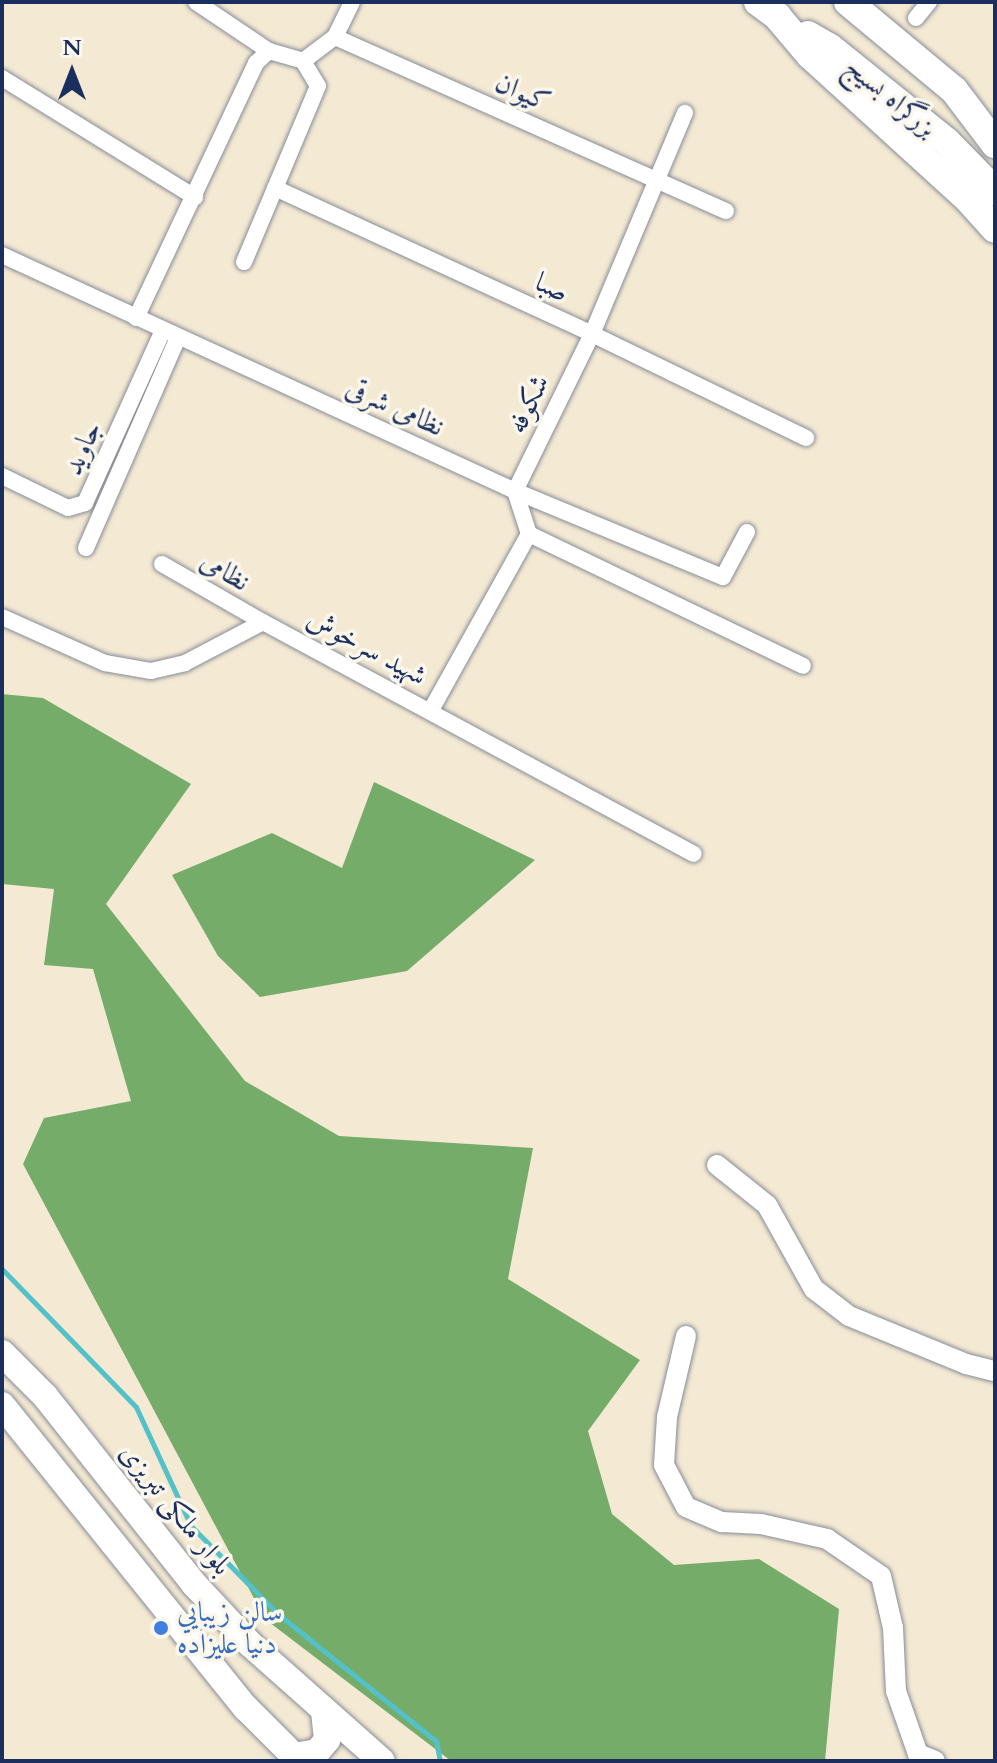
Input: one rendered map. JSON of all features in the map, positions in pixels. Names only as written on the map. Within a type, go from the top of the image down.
[{"type":"highway","name":"بزرگراه بسیج","points":[[848,2],[954,90],[995,144]]},
{"type":"highway","name":"بزرگراه بسیج","points":[[767,9],[829,47],[881,88],[947,142],[995,191]]},
{"type":"highway","points":[[767,9],[810,55],[901,136],[995,229]]},
{"type":"highway","points":[[954,90],[995,118]]},
{"type":"main road","name":"بلوار ملکى تبریزى","points":[[2,1353],[45,1396],[194,1584],[250,1644],[382,1761]]},
{"type":"main road","points":[[2,1405],[246,1708],[296,1758],[317,1752],[327,1740],[324,1710]]},
{"type":"street","points":[[196,2],[269,51],[303,61],[318,86],[244,262]]},
{"type":"street","points":[[303,61],[335,37],[352,2]]},
{"type":"street","points":[[916,18],[929,2]]},
{"type":"street","name":"کیوان","points":[[335,37],[726,211]]},
{"type":"street","points":[[136,318],[256,63],[269,51]]},
{"type":"street","points":[[2,78],[195,197]]},
{"type":"street","name":"شکوفه","points":[[515,491],[592,334],[685,113]]},
{"type":"street","name":"صبا","points":[[275,188],[592,334],[806,438]]},
{"type":"street","name":"نظامی شرقی","points":[[2,255],[515,491],[723,577],[747,532]]},
{"type":"street","points":[[86,548],[171,334]]},
{"type":"street","name":"جاوید","points":[[2,476],[68,508],[85,503],[171,334]]},
{"type":"street","points":[[515,491],[529,534],[803,666]]},
{"type":"street","points":[[431,710],[529,534]]},
{"type":"street","name":"نظامی","points":[[162,564],[263,622]]},
{"type":"street","name":"شهید سرخوش","points":[[2,617],[105,663],[151,671],[185,663],[263,622],[694,854]]},
{"type":"street","points":[[717,1165],[767,1205],[814,1289],[849,1316],[966,1364],[995,1371]]},
{"type":"street","points":[[686,1336],[667,1417],[664,1465],[686,1507],[722,1522],[761,1524],[827,1539],[881,1576],[893,1628],[896,1691],[918,1754],[935,1761]]},
{"type":"green space","points":[[2,694],[43,698],[191,784],[106,904],[245,1081],[339,1136],[533,1148],[508,1279],[640,1360],[588,1431],[612,1514],[674,1565],[759,1559],[839,1609],[825,1761],[451,1761],[265,1619],[23,1164],[44,1118],[131,1101],[93,969],[44,965],[54,889],[2,884]]},
{"type":"green space","points":[[374,782],[535,860],[407,971],[260,997],[218,956],[172,875],[272,833],[342,868]]},
{"type":"waterway","points":[[2,1269],[136,1407],[191,1526],[278,1614],[436,1741],[440,1761]]},
{"type":"place","name":"سالن زيبايي دنيا عليزاده","points":[[161,1628]]}]
